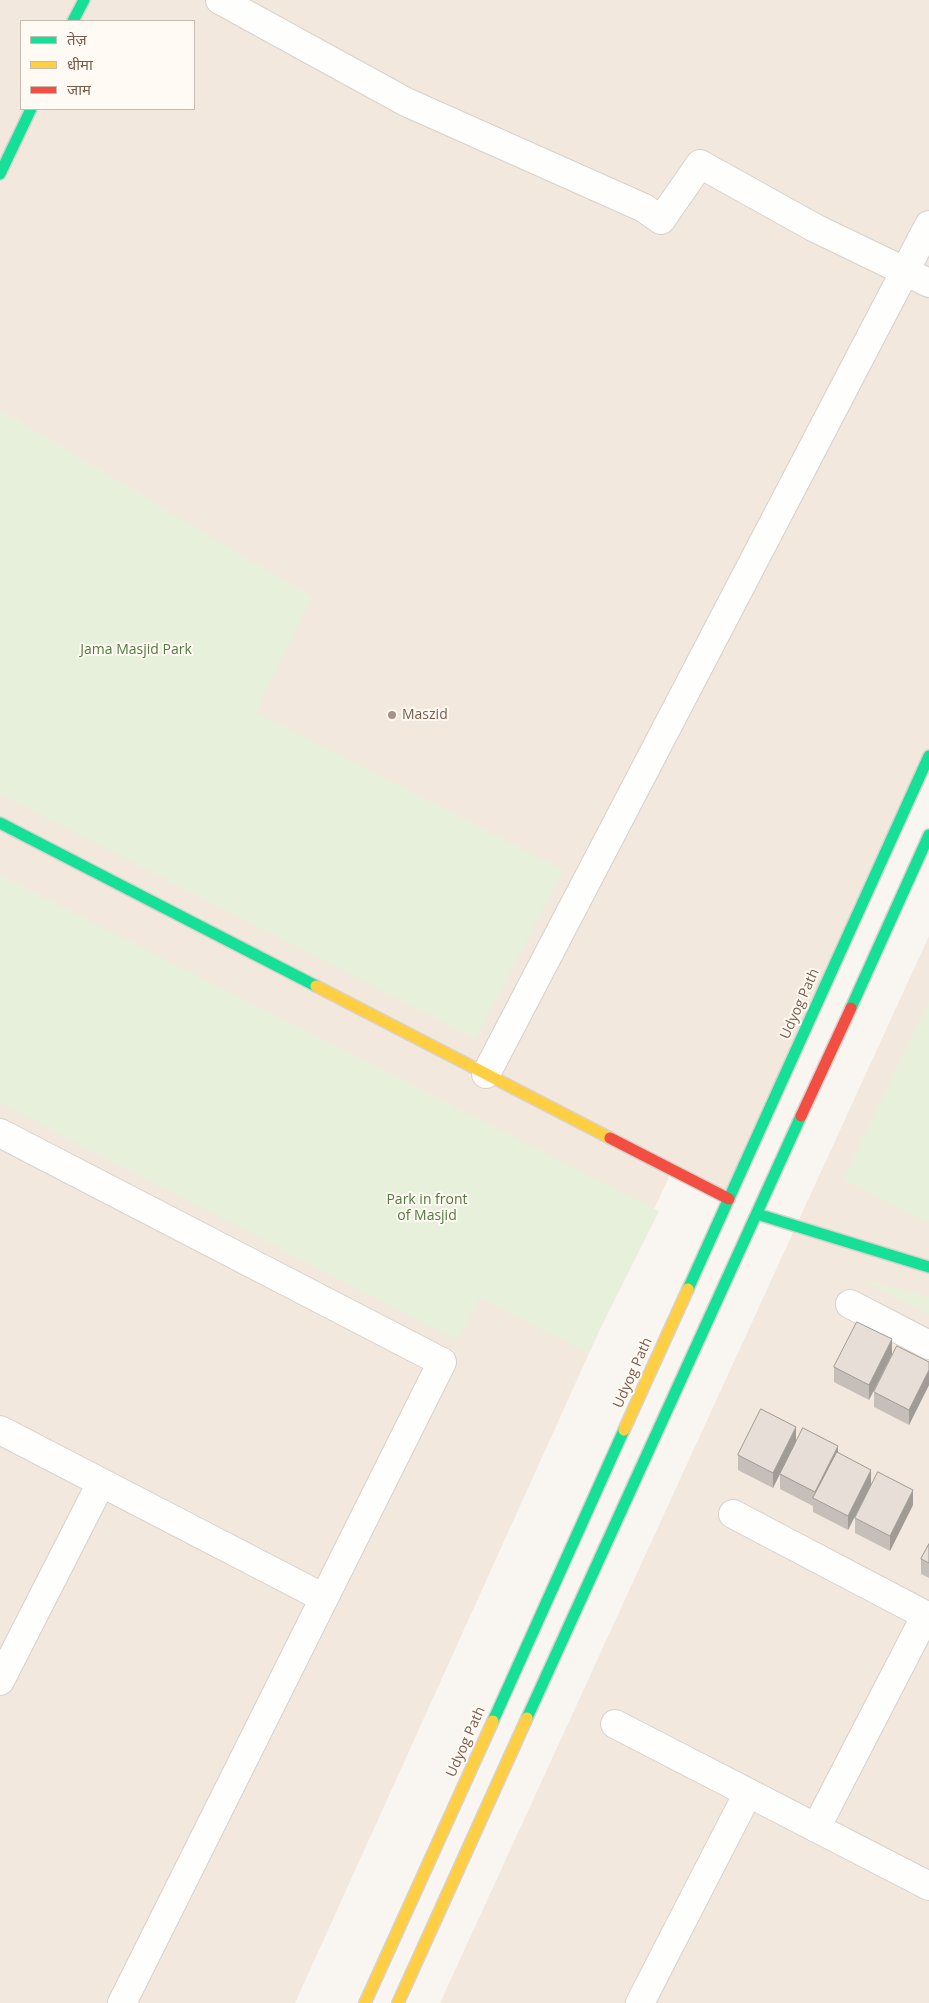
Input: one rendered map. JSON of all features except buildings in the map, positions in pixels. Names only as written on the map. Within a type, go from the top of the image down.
[{"type":"main road","points":[[74,20],[84,0]]},
{"type":"main road","points":[[0,174],[31,110]]},
{"type":"main road","name":"Udyog Path","points":[[365,2003],[929,756]]},
{"type":"main road","points":[[0,823],[729,1199]]},
{"type":"main road","points":[[398,2003],[929,835]]},
{"type":"main road","points":[[757,1214],[929,1267]]},
{"type":"street","points":[[220,0],[406,102],[644,208],[661,220],[700,164],[815,228],[917,277]]},
{"type":"street","points":[[486,1074],[917,277],[929,226]]},
{"type":"street","points":[[0,1134],[442,1362],[122,2003]]},
{"type":"street","points":[[850,1304],[929,1345]]},
{"type":"street","points":[[0,1430],[324,1598]]},
{"type":"street","points":[[0,1681],[101,1483]]},
{"type":"street","points":[[733,1514],[927,1616],[816,1828]]},
{"type":"street","points":[[615,1724],[929,1886]]},
{"type":"street","points":[[640,2003],[748,1793]]},
{"type":"shaded area","points":[[0,0],[929,0],[929,753],[729,1199],[672,1170],[295,2003],[0,2003]]},
{"type":"shaded area","points":[[929,936],[929,2003],[440,2003]]},
{"type":"green space","name":"Jama Masjid Park","points":[[0,410],[312,597],[256,712],[563,870],[476,1039],[0,794]]},
{"type":"green space","name":"Park in front of Masjid","points":[[0,875],[659,1211],[588,1353],[480,1298],[458,1341],[0,1103]]},
{"type":"green space","points":[[929,1000],[929,1223],[843,1179]]},
{"type":"green space","points":[[861,1279],[929,1297],[929,1314]]},
{"type":"traffic: fast","points":[[74,20],[84,0]]},
{"type":"traffic: fast","points":[[0,174],[31,110]]},
{"type":"traffic: fast","points":[[688,1289],[929,756]]},
{"type":"traffic: fast","points":[[0,823],[316,986]]},
{"type":"traffic: fast","points":[[851,1008],[929,835]]},
{"type":"traffic: fast","points":[[527,1718],[801,1116]]},
{"type":"traffic: fast","points":[[757,1214],[929,1267]]},
{"type":"traffic: fast","points":[[493,1721],[624,1430]]},
{"type":"traffic: slow","points":[[316,986],[610,1138]]},
{"type":"traffic: slow","points":[[624,1430],[688,1289]]},
{"type":"traffic: slow","points":[[398,2003],[527,1718]]},
{"type":"traffic: slow","points":[[365,2003],[493,1721]]},
{"type":"traffic: jam","points":[[801,1116],[851,1008]]},
{"type":"traffic: jam","points":[[610,1138],[729,1199]]},
{"type":"place","name":"Maszid","points":[[392,715]]}]
